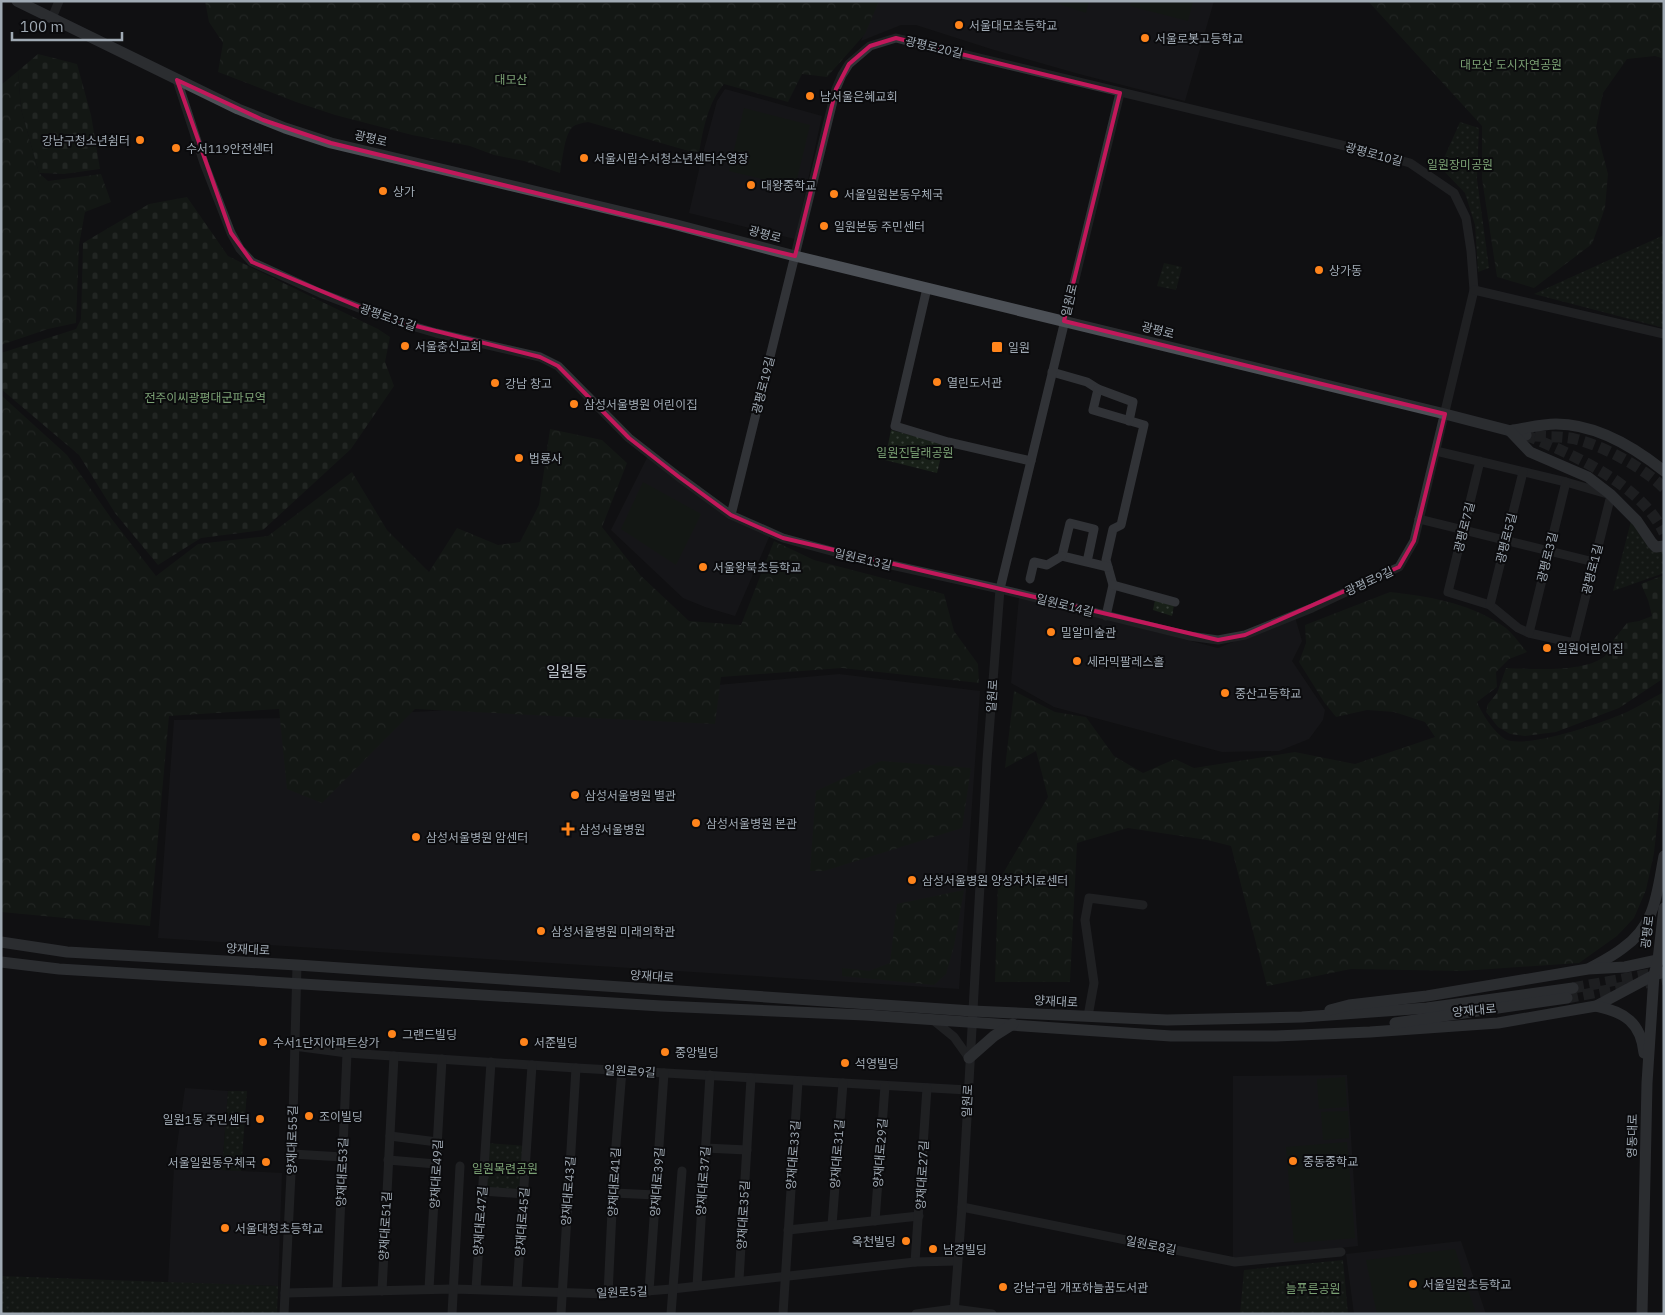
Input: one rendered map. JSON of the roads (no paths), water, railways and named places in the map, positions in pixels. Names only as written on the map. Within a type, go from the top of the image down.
[{"type":"main road","name":"광평로","points":[[17,1],[263,120],[332,143],[674,224],[795,256],[1526,435]]},
{"type":"main road","points":[[1509,430],[1556,424],[1582,428],[1632,448],[1664,470]]},
{"type":"main road","points":[[1509,430],[1530,452],[1588,478],[1610,494],[1637,521],[1652,544],[1656,547],[1664,546]]},
{"type":"main road","points":[[1588,969],[1624,948],[1643,929],[1655,904],[1664,856]]},
{"type":"main road","name":"광평로","points":[[1661,959],[1664,908]]},
{"type":"main road","name":"양재대로","points":[[1,942],[67,952],[297,965],[972,1016],[1014,1024],[1171,1036],[1276,1036],[1370,1032],[1498,1022],[1596,1006],[1659,973]]},
{"type":"main road","name":"양재대로","points":[[1302,1017],[1349,1005],[1427,996],[1588,969],[1625,967],[1661,959]]},
{"type":"main road","name":"영동대로","points":[[1642,1314],[1647,1083],[1661,959]]},
{"type":"main road","name":"양재대로","points":[[1,962],[59,969],[652,1005],[932,1019],[972,1016],[1088,1016],[1167,1020],[1302,1017],[1428,1008],[1570,993],[1422,1020],[1276,1036]]},
{"type":"main road","points":[[1596,1006],[1610,1009],[1622,1015],[1638,1030],[1642,1038],[1647,1083]]},
{"type":"main road","points":[[970,1058],[994,1036],[1014,1024]]},
{"type":"street","points":[[52,18],[59,1]]},
{"type":"street","name":"광평로20길","points":[[795,256],[836,89],[849,64],[870,46],[896,38],[1190,110]]},
{"type":"street","name":"광평로31길","points":[[177,80],[204,163],[231,233],[240,249],[252,262],[320,293],[388,319],[436,333],[540,357],[558,366],[630,438],[731,515]]},
{"type":"street","name":"일원로","points":[[954,1312],[1000,589],[1120,93]]},
{"type":"street","name":"광평로10길","points":[[1190,110],[1410,163],[1454,194],[1466,218],[1474,290],[1445,414]]},
{"type":"street","name":"광평로19길","points":[[731,515],[795,256]]},
{"type":"street","points":[[927,288],[895,426],[948,442],[1030,461]]},
{"type":"street","points":[[1474,290],[1664,334]]},
{"type":"street","points":[[1052,372],[1087,382],[1098,389],[1133,402],[1129,421]]},
{"type":"street","points":[[1098,389],[1093,410],[1144,425],[1121,525],[1114,529],[1106,560],[1113,585],[1106,616]]},
{"type":"street","name":"광평로9길","points":[[1218,640],[1244,635],[1312,608],[1399,567],[1414,541],[1445,414]]},
{"type":"street","points":[[1436,451],[1566,482]]},
{"type":"street","name":"광평로7길","points":[[1480,461],[1448,592],[1490,605]]},
{"type":"street","name":"광평로5길","points":[[1490,605],[1523,472]]},
{"type":"street","name":"광평로1길","points":[[1529,633],[1574,643],[1611,495],[1566,482]]},
{"type":"street","name":"광평로3길","points":[[1529,633],[1566,482]]},
{"type":"street","name":"일원로13길","points":[[731,515],[783,538],[842,554],[1000,589]]},
{"type":"street","points":[[1419,519],[1594,562]]},
{"type":"street","points":[[1062,556],[1070,523],[1094,529],[1087,562]]},
{"type":"street","points":[[1030,580],[1034,562],[1047,565],[1062,556],[1108,566]]},
{"type":"street","points":[[1113,585],[1175,602]]},
{"type":"street","name":"일원로14길","points":[[1000,589],[1189,636],[1218,640]]},
{"type":"street","points":[[1490,605],[1518,628],[1529,633]]},
{"type":"street","points":[[1088,1016],[1094,983],[1085,920],[1089,898],[1143,905]]},
{"type":"street","name":"양재대로55길","points":[[284,1314],[292,1154],[297,965]]},
{"type":"street","points":[[932,1019],[954,1037],[970,1058]]},
{"type":"street","name":"일원로9길","points":[[294,1046],[347,1053],[576,1068],[968,1090]]},
{"type":"street","name":"양재대로53길","points":[[337,1291],[347,1053]]},
{"type":"street","name":"양재대로51길","points":[[382,1291],[394,1056]]},
{"type":"street","name":"양재대로49길","points":[[429,1289],[442,1059]]},
{"type":"street","name":"양재대로47길","points":[[476,1289],[490,1062]]},
{"type":"street","name":"양재대로45길","points":[[517,1290],[532,1065]]},
{"type":"street","name":"양재대로43길","points":[[561,1314],[576,1068]]},
{"type":"street","name":"양재대로41길","points":[[608,1294],[622,1070]]},
{"type":"street","name":"양재대로39길","points":[[649,1291],[664,1073]]},
{"type":"street","name":"양재대로37길","points":[[697,1286],[710,1076]]},
{"type":"street","name":"양재대로35길","points":[[739,1280],[752,1078]]},
{"type":"street","name":"양재대로33길","points":[[783,1314],[798,1080]]},
{"type":"street","name":"양재대로31길","points":[[832,1225],[842,1083]]},
{"type":"street","name":"양재대로29길","points":[[875,1221],[885,1086]]},
{"type":"street","name":"양재대로27길","points":[[915,1262],[920,1216],[927,1088]]},
{"type":"street","points":[[390,1136],[437,1142]]},
{"type":"street","points":[[705,1148],[747,1150]]},
{"type":"street","points":[[292,1154],[343,1157]]},
{"type":"street","points":[[388,1160],[436,1164]]},
{"type":"street","points":[[452,1314],[460,1166]]},
{"type":"street","points":[[671,1314],[682,1171]]},
{"type":"street","points":[[482,1191],[524,1194]]},
{"type":"street","points":[[614,1193],[656,1195]]},
{"type":"street","name":"일원로8길","points":[[962,1207],[1235,1262],[1341,1252]]},
{"type":"street","points":[[788,1230],[920,1216]]},
{"type":"street","name":"일원로5길","points":[[286,1293],[476,1289],[608,1294],[672,1289],[739,1280],[915,1262],[957,1261]]},
{"type":"street","points":[[916,1314],[954,1312],[992,1314]]},
{"type":"tunnel","points":[[1526,435],[1584,462],[1622,485],[1639,499],[1653,515],[1664,533]]},
{"type":"tunnel","points":[[1535,436],[1570,438],[1597,446],[1634,465],[1664,488]]},
{"type":"tunnel","points":[[1573,988],[1655,973]]},
{"type":"tunnel","points":[[1645,983],[1664,979]]},
{"type":"tunnel","points":[[1567,998],[1629,986]]},
{"type":"place","name":"서울대모초등학교","points":[[959,25]]},
{"type":"place","name":"서울로봇고등학교","points":[[1145,38]]},
{"type":"place","name":"남서울은혜교회","points":[[810,96]]},
{"type":"place","name":"강남구청소년쉼터","points":[[140,140]]},
{"type":"place","name":"수서119안전센터","points":[[176,148]]},
{"type":"place","name":"서울시립수서청소년센터수영장","points":[[584,158]]},
{"type":"place","name":"대왕중학교","points":[[751,185]]},
{"type":"place","name":"상가","points":[[383,191]]},
{"type":"place","name":"서울일원본동우체국","points":[[834,194]]},
{"type":"place","name":"일원본동 주민센터","points":[[824,226]]},
{"type":"place","name":"상가동","points":[[1319,270]]},
{"type":"place","name":"서울충신교회","points":[[405,346]]},
{"type":"place","name":"일원","points":[[997,347]]},
{"type":"place","name":"열린도서관","points":[[937,382]]},
{"type":"place","name":"강남 창고","points":[[495,383]]},
{"type":"place","name":"삼성서울병원 어린이집","points":[[574,404]]},
{"type":"place","name":"법룡사","points":[[519,458]]},
{"type":"place","name":"서울왕북초등학교","points":[[703,567]]},
{"type":"place","name":"밀알미술관","points":[[1051,632]]},
{"type":"place","name":"일원어린이집","points":[[1547,648]]},
{"type":"place","name":"세라믹팔레스홀","points":[[1077,661]]},
{"type":"place","name":"중산고등학교","points":[[1225,693]]},
{"type":"place","name":"삼성서울병원 별관","points":[[575,795]]},
{"type":"place","name":"삼성서울병원 본관","points":[[696,823]]},
{"type":"place","name":"삼성서울병원","points":[[568,829]]},
{"type":"place","name":"삼성서울병원 암센터","points":[[416,837]]},
{"type":"place","name":"삼성서울병원 양성자치료센터","points":[[912,880]]},
{"type":"place","name":"삼성서울병원 미래의학관","points":[[541,931]]},
{"type":"place","name":"그랜드빌딩","points":[[392,1034]]},
{"type":"place","name":"수서1단지아파트상가","points":[[263,1042]]},
{"type":"place","name":"서준빌딩","points":[[524,1042]]},
{"type":"place","name":"중앙빌딩","points":[[665,1052]]},
{"type":"place","name":"석영빌딩","points":[[845,1063]]},
{"type":"place","name":"조이빌딩","points":[[309,1116]]},
{"type":"place","name":"일원1동 주민센터","points":[[260,1119]]},
{"type":"place","name":"중동중학교","points":[[1293,1161]]},
{"type":"place","name":"서울일원동우체국","points":[[266,1162]]},
{"type":"place","name":"서울대청초등학교","points":[[225,1228]]},
{"type":"place","name":"옥천빌딩","points":[[906,1241]]},
{"type":"place","name":"남경빌딩","points":[[933,1249]]},
{"type":"place","name":"서울일원초등학교","points":[[1413,1284]]},
{"type":"place","name":"강남구립 개포하늘꿈도서관","points":[[1003,1287]]},
{"type":"district","name":"일원동","points":[[567,671]]},
{"type":"park label","name":"대모산 도시자연공원","points":[[1511,64]]},
{"type":"park label","name":"대모산","points":[[511,79]]},
{"type":"park label","name":"일원장미공원","points":[[1460,164]]},
{"type":"park label","name":"전주이씨광평대군파묘역","points":[[205,397]]},
{"type":"park label","name":"일원진달래공원","points":[[915,452]]},
{"type":"park label","name":"일원목련공원","points":[[505,1168]]},
{"type":"park label","name":"늘푸른공원","points":[[1313,1288]]}]
